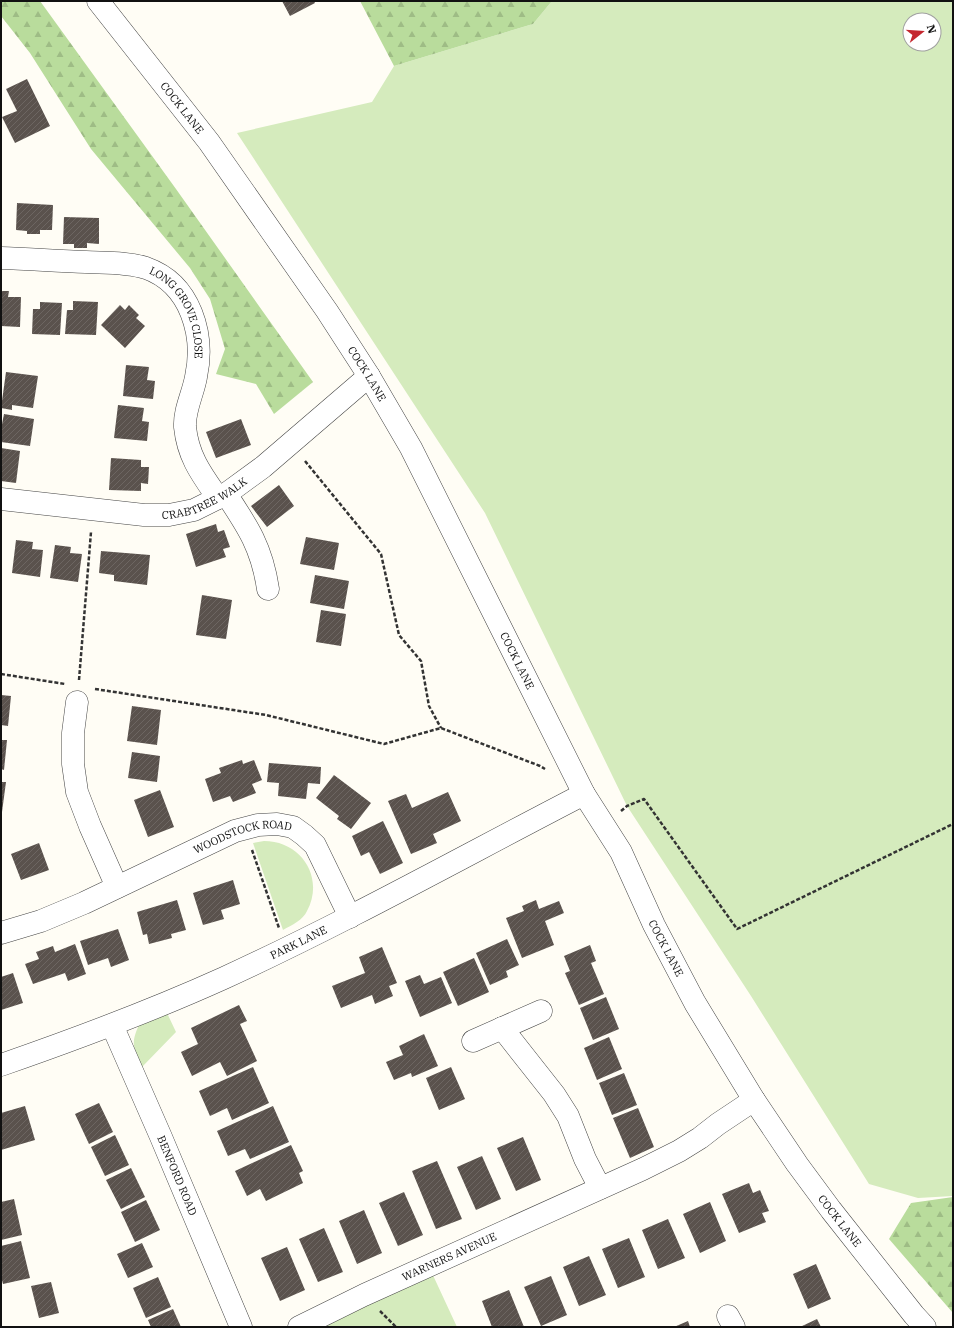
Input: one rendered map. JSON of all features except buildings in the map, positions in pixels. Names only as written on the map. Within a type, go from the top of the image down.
[{"type":"street","name":"COCK LANE","points":[[98,1],[209,142],[327,311],[369,376],[411,448],[584,794],[620,852],[654,925],[695,1003],[754,1100],[797,1164],[831,1210],[925,1327]]},
{"type":"street","name":"LONG GROVE CLOSE","points":[[1,258],[125,264],[147,269],[166,279],[179,292],[187,302],[198,335],[199,357],[196,378],[188,406],[185,426],[188,445],[196,465],[253,536],[265,570],[268,588]]},
{"type":"street","name":"CRABTREE WALK","points":[[1,499],[136,515],[169,515],[194,510],[222,496],[263,467],[369,376]]},
{"type":"street","points":[[78,694],[73,733],[73,764],[77,792],[90,826],[117,887]]},
{"type":"street","name":"PARK LANE","points":[[1,1065],[112,1025],[216,982],[350,917],[584,794]]},
{"type":"street","name":"WOODSTOCK ROAD","points":[[1,933],[41,921],[84,903],[206,844],[235,832],[258,825],[277,824],[293,827],[304,834],[315,845],[350,917]]},
{"type":"street","points":[[472,1041],[541,1011]]},
{"type":"street","name":"BENFORD ROAD","points":[[112,1025],[162,1137],[240,1327]]},
{"type":"street","points":[[502,1028],[551,1090],[568,1116],[585,1159],[600,1188]]},
{"type":"street","name":"WARNERS AVENUE","points":[[299,1327],[364,1295],[679,1151],[754,1100]]},
{"type":"path","points":[[291,444],[381,554],[399,635],[421,661],[429,706],[441,728]]},
{"type":"path","points":[[78,694],[92,509]]},
{"type":"path","points":[[1,674],[78,694],[266,715],[384,744],[441,728],[547,770]]},
{"type":"path","points":[[604,826],[627,806],[644,799],[737,929],[953,824]]},
{"type":"path","points":[[244,829],[286,948]]},
{"type":"green space","points":[[1,1],[40,1],[313,382],[274,414],[256,384],[216,374],[225,349],[210,299],[190,268],[91,149],[30,53],[1,16]]},
{"type":"green space","points":[[360,1],[552,1],[533,24],[394,66]]},
{"type":"green space","points":[[552,1],[953,1],[953,1196],[918,1198],[869,1184],[751,996],[627,806],[485,513],[237,133],[372,102],[394,66],[533,24]]},
{"type":"green space","points":[[264,841],[289,847],[299,854],[306,863],[311,874],[313,886],[312,898],[307,911],[300,920],[283,930],[253,843]]},
{"type":"green space","points":[[167,1013],[176,1032],[142,1067],[134,1046],[136,1032],[139,1025]]},
{"type":"green space","points":[[953,1197],[953,1313],[889,1239],[911,1203]]},
{"type":"green space","points":[[431,1271],[457,1327],[311,1327]]}]
